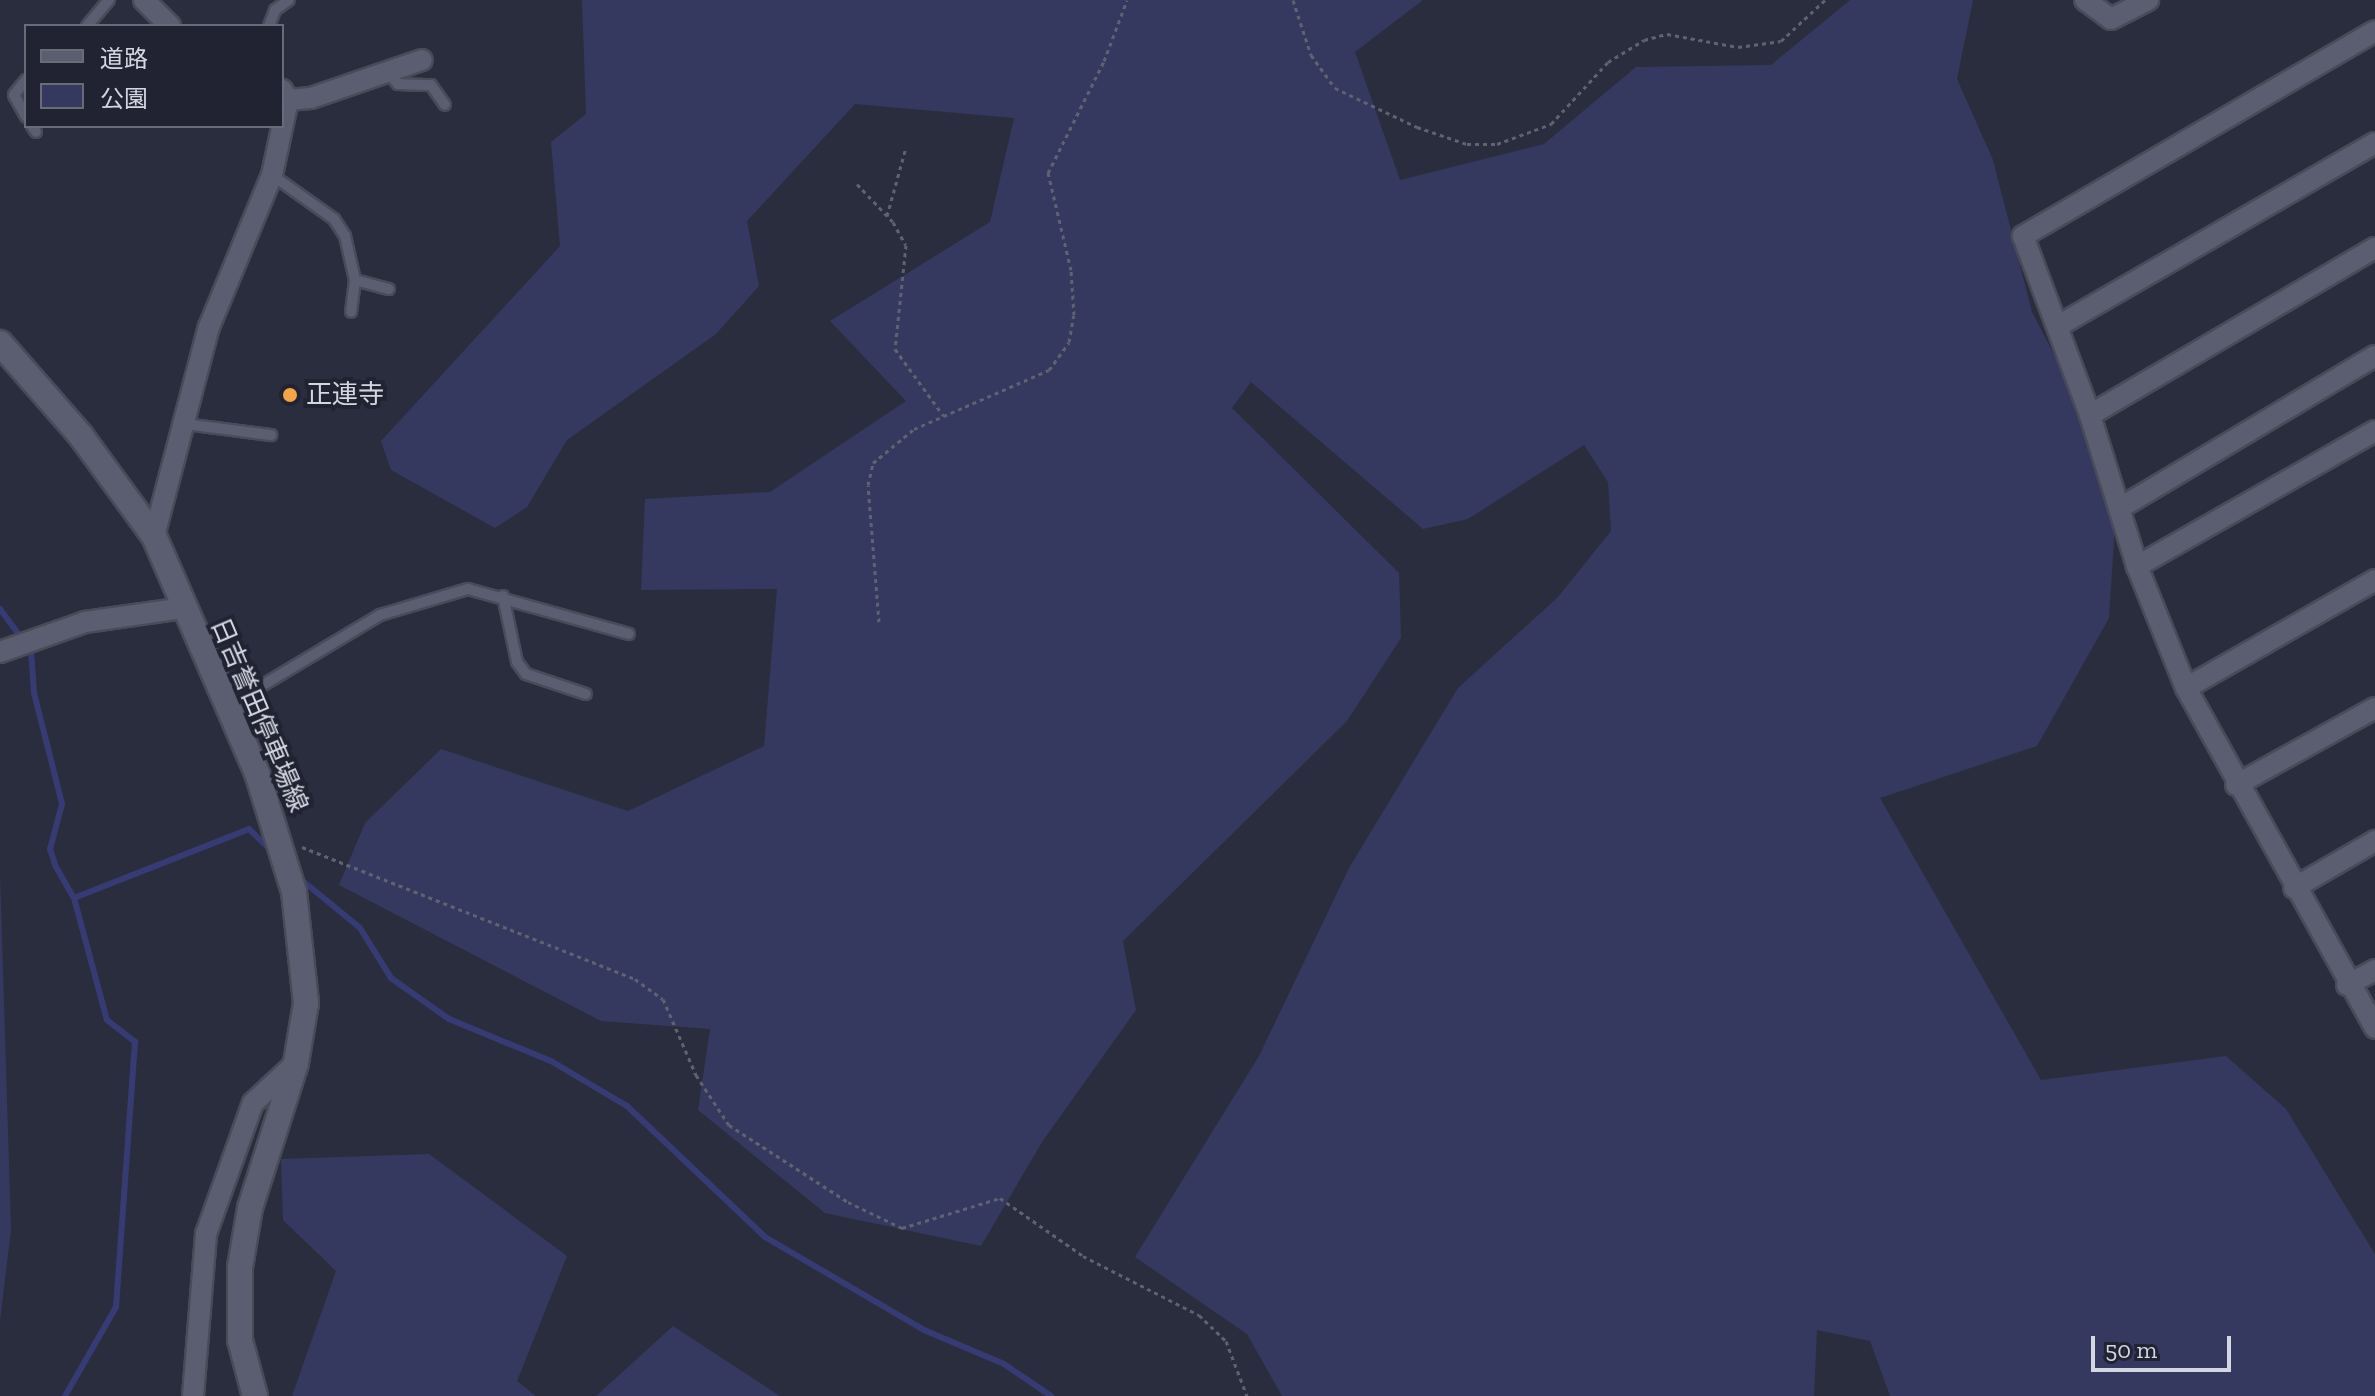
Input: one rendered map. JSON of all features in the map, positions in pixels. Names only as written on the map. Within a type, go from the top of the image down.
[{"type":"main road","name":"日吉誉田停車場線","points":[[0,343],[81,436],[154,536],[228,706],[280,839],[302,946],[306,1003],[296,1063],[250,1208],[240,1267],[240,1340],[255,1396]]},
{"type":"street","points":[[144,0],[168,24]]},
{"type":"street","points":[[2085,0],[2111,19],[2148,0]]},
{"type":"street","points":[[2375,31],[2023,236],[2090,415],[2137,566],[2186,688],[2347,985],[2375,1028]]},
{"type":"street","points":[[285,95],[311,98],[389,74],[422,60]]},
{"type":"street","points":[[154,536],[209,327],[272,175],[280,128]]},
{"type":"street","points":[[2058,326],[2375,143]]},
{"type":"street","points":[[2090,415],[2375,248]]},
{"type":"street","points":[[2120,508],[2375,356]]},
{"type":"street","points":[[2137,566],[2375,431]]},
{"type":"street","points":[[2186,688],[2375,580]]},
{"type":"street","points":[[0,652],[85,622],[183,608]]},
{"type":"street","points":[[2236,785],[2375,708]]},
{"type":"street","points":[[2294,888],[2375,841]]},
{"type":"street","points":[[2347,985],[2375,970]]},
{"type":"street","points":[[193,1396],[206,1234],[253,1103],[296,1063]]},
{"type":"lane","points":[[89,24],[109,0]]},
{"type":"lane","points":[[270,24],[275,10],[289,0]]},
{"type":"lane","points":[[389,74],[398,84],[431,85],[445,105]]},
{"type":"lane","points":[[24,82],[14,95],[24,113]]},
{"type":"lane","points":[[272,175],[334,219],[345,236],[355,280],[351,312]]},
{"type":"lane","points":[[355,280],[389,289]]},
{"type":"lane","points":[[185,424],[271,435]]},
{"type":"lane","points":[[228,706],[380,615],[468,589],[503,596],[629,634]]},
{"type":"lane","points":[[503,596],[517,662],[526,674],[586,694]]},
{"type":"path","points":[[879,622],[869,472],[914,429],[1049,370],[1069,342],[1074,315],[1071,270],[1048,173],[1104,61],[1127,0]]},
{"type":"path","points":[[1293,0],[1311,55],[1335,88],[1417,127],[1467,144],[1497,144],[1551,124],[1608,62],[1644,40],[1667,34],[1738,47],[1781,41],[1825,0]]},
{"type":"path","points":[[887,216],[906,147]]},
{"type":"path","points":[[857,184],[887,216],[907,251],[895,349],[943,415]]},
{"type":"path","points":[[280,839],[635,979],[663,999],[696,1075],[729,1125],[848,1202],[902,1228],[1000,1198],[1083,1256],[1199,1315],[1226,1341],[1247,1396]]},
{"type":"green space","points":[[582,0],[1423,0],[1355,52],[1400,180],[1544,144],[1636,67],[1771,65],[1850,0],[1973,0],[1957,79],[1993,160],[2032,312],[2118,478],[2109,618],[2037,746],[1880,798],[2041,1080],[2226,1056],[2286,1109],[2375,1254],[2375,1396],[1890,1396],[1870,1341],[1817,1330],[1814,1396],[1282,1396],[1247,1334],[1135,1257],[1259,1056],[1349,868],[1458,688],[1558,597],[1611,531],[1608,482],[1584,445],[1468,519],[1423,529],[1251,382],[1232,408],[1399,573],[1401,638],[1347,721],[1123,941],[1136,1010],[1042,1142],[981,1246],[825,1213],[698,1110],[710,1029],[601,1021],[339,885],[365,823],[441,749],[628,811],[764,746],[777,589],[641,590],[645,499],[770,492],[906,401],[830,321],[990,222],[1014,118],[855,104],[747,221],[759,286],[716,334],[567,440],[527,507],[495,528],[391,470],[381,441],[560,246],[551,142],[586,114]]},
{"type":"green space","points":[[0,873],[11,1230],[0,1321]]},
{"type":"green space","points":[[429,1154],[567,1256],[517,1381],[536,1396],[292,1396],[336,1271],[283,1220],[281,1159]]},
{"type":"green space","points":[[673,1326],[780,1396],[596,1396]]},
{"type":"waterway","points":[[0,609],[31,651],[34,693],[62,804],[50,849],[56,867],[74,898],[107,1020],[135,1042],[116,1307],[65,1396]]},
{"type":"waterway","points":[[74,898],[249,829],[273,852]]},
{"type":"waterway","points":[[298,877],[360,928],[391,978],[449,1019],[551,1061],[627,1106],[765,1237],[924,1330],[1004,1364],[1051,1396]]},
{"type":"place","name":"正連寺","points":[[290,395]]}]
